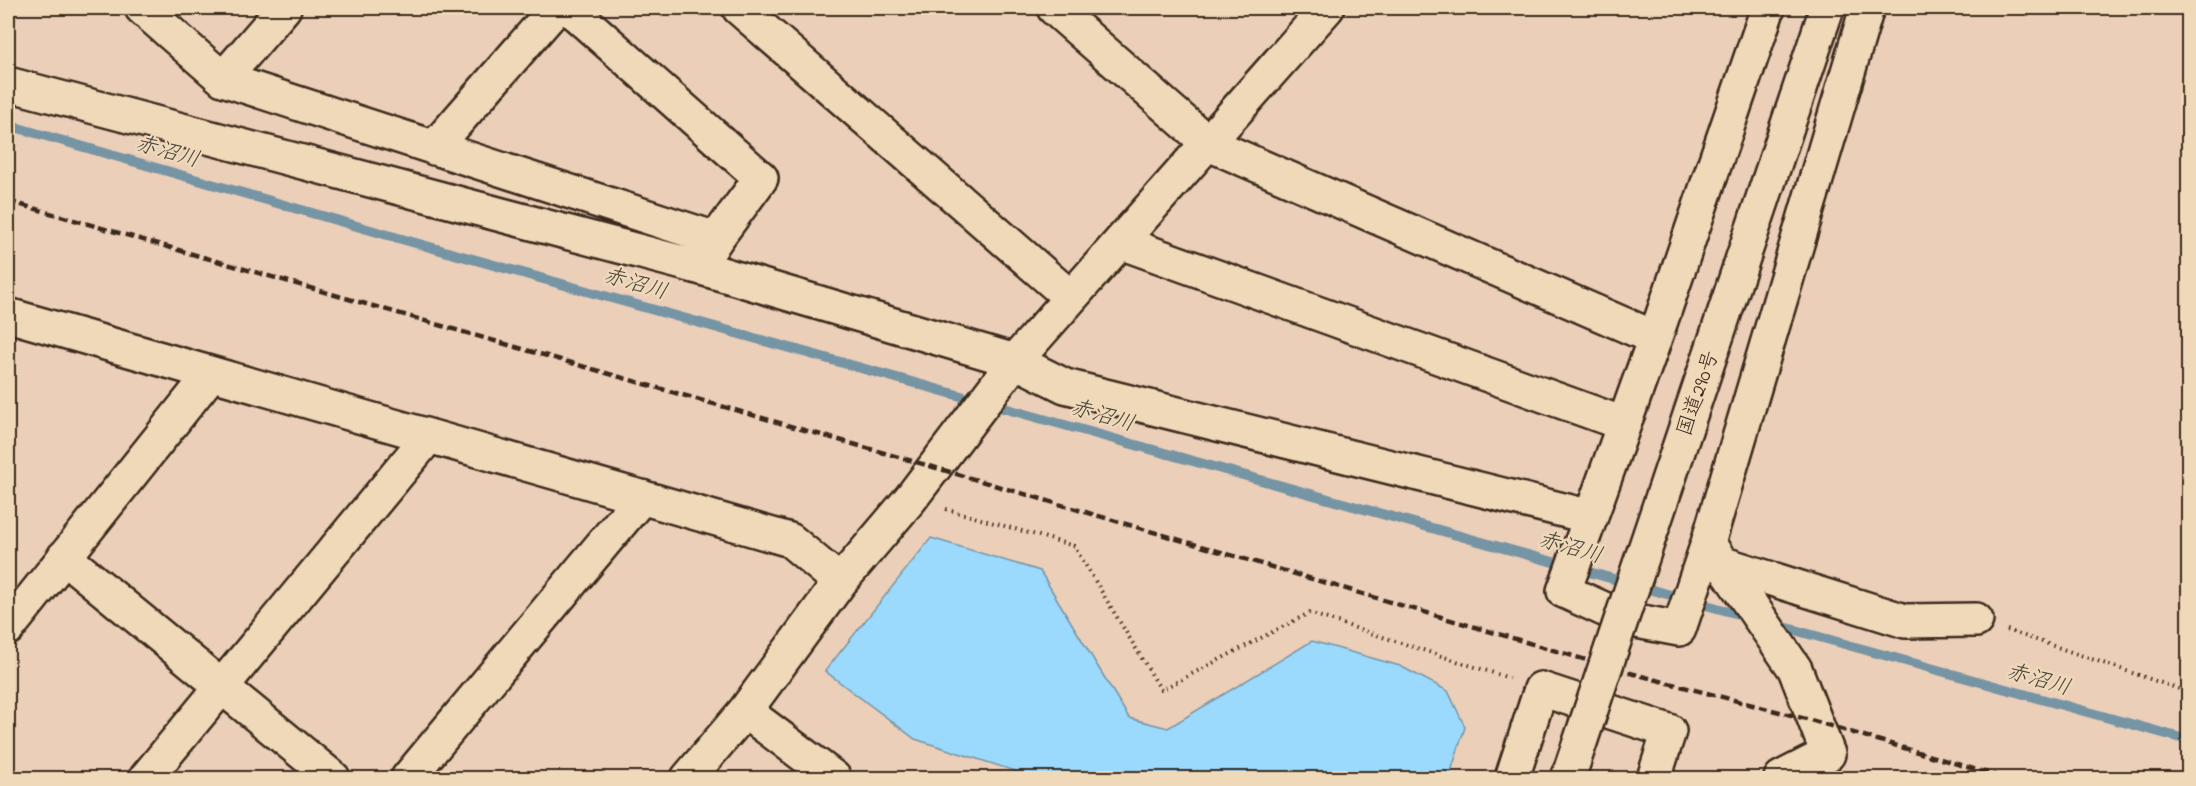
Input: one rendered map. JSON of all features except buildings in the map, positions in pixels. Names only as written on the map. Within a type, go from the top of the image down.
[{"type":"main road","points":[[142,8],[223,79],[716,239]]},
{"type":"main road","points":[[223,79],[284,8]]},
{"type":"main road","points":[[434,148],[556,8]]},
{"type":"main road","points":[[569,8],[761,178],[698,267]]},
{"type":"main road","points":[[739,8],[1070,297]]},
{"type":"main road","points":[[1054,8],[1209,144],[1655,338]]},
{"type":"main road","points":[[688,778],[745,711],[840,582],[911,498],[1015,360],[1209,144],[1327,8]]},
{"type":"main road","points":[[1768,8],[1655,338],[1564,591],[1626,619],[1679,629],[1714,553],[1867,8]]},
{"type":"main road","name":"国道290号","points":[[1568,778],[1827,8]]},
{"type":"main road","points":[[8,84],[698,267],[1015,360],[1065,386],[1591,517]]},
{"type":"main road","points":[[1120,242],[1624,424]]},
{"type":"main road","points":[[8,315],[790,540],[840,582]]},
{"type":"main road","points":[[8,628],[211,374]]},
{"type":"main road","points":[[146,778],[429,436]]},
{"type":"main road","points":[[408,778],[642,497]]},
{"type":"main road","points":[[1714,553],[1905,621],[1976,620]]},
{"type":"main road","points":[[1714,553],[1795,669],[1828,754],[1781,778]]},
{"type":"main road","points":[[64,557],[333,778]]},
{"type":"main road","points":[[1512,778],[1541,689],[1669,731],[1654,778]]},
{"type":"main road","points":[[745,711],[834,778]]},
{"type":"path","points":[[911,498],[1074,546],[1161,690],[1309,613],[1541,689]]},
{"type":"path","points":[[1976,620],[2188,692]]},
{"type":"water","points":[[931,538],[1040,571],[1129,718],[1168,728],[1312,641],[1400,666],[1448,691],[1465,727],[1449,778],[1037,778],[915,739],[825,671]]},
{"type":"waterway","name":"赤沼川","points":[[8,125],[412,242],[1749,617]]},
{"type":"waterway","name":"赤沼川","points":[[1773,624],[2188,740]]},
{"type":"railway","points":[[8,201],[933,467],[1634,674],[1814,721],[2004,778]]}]
